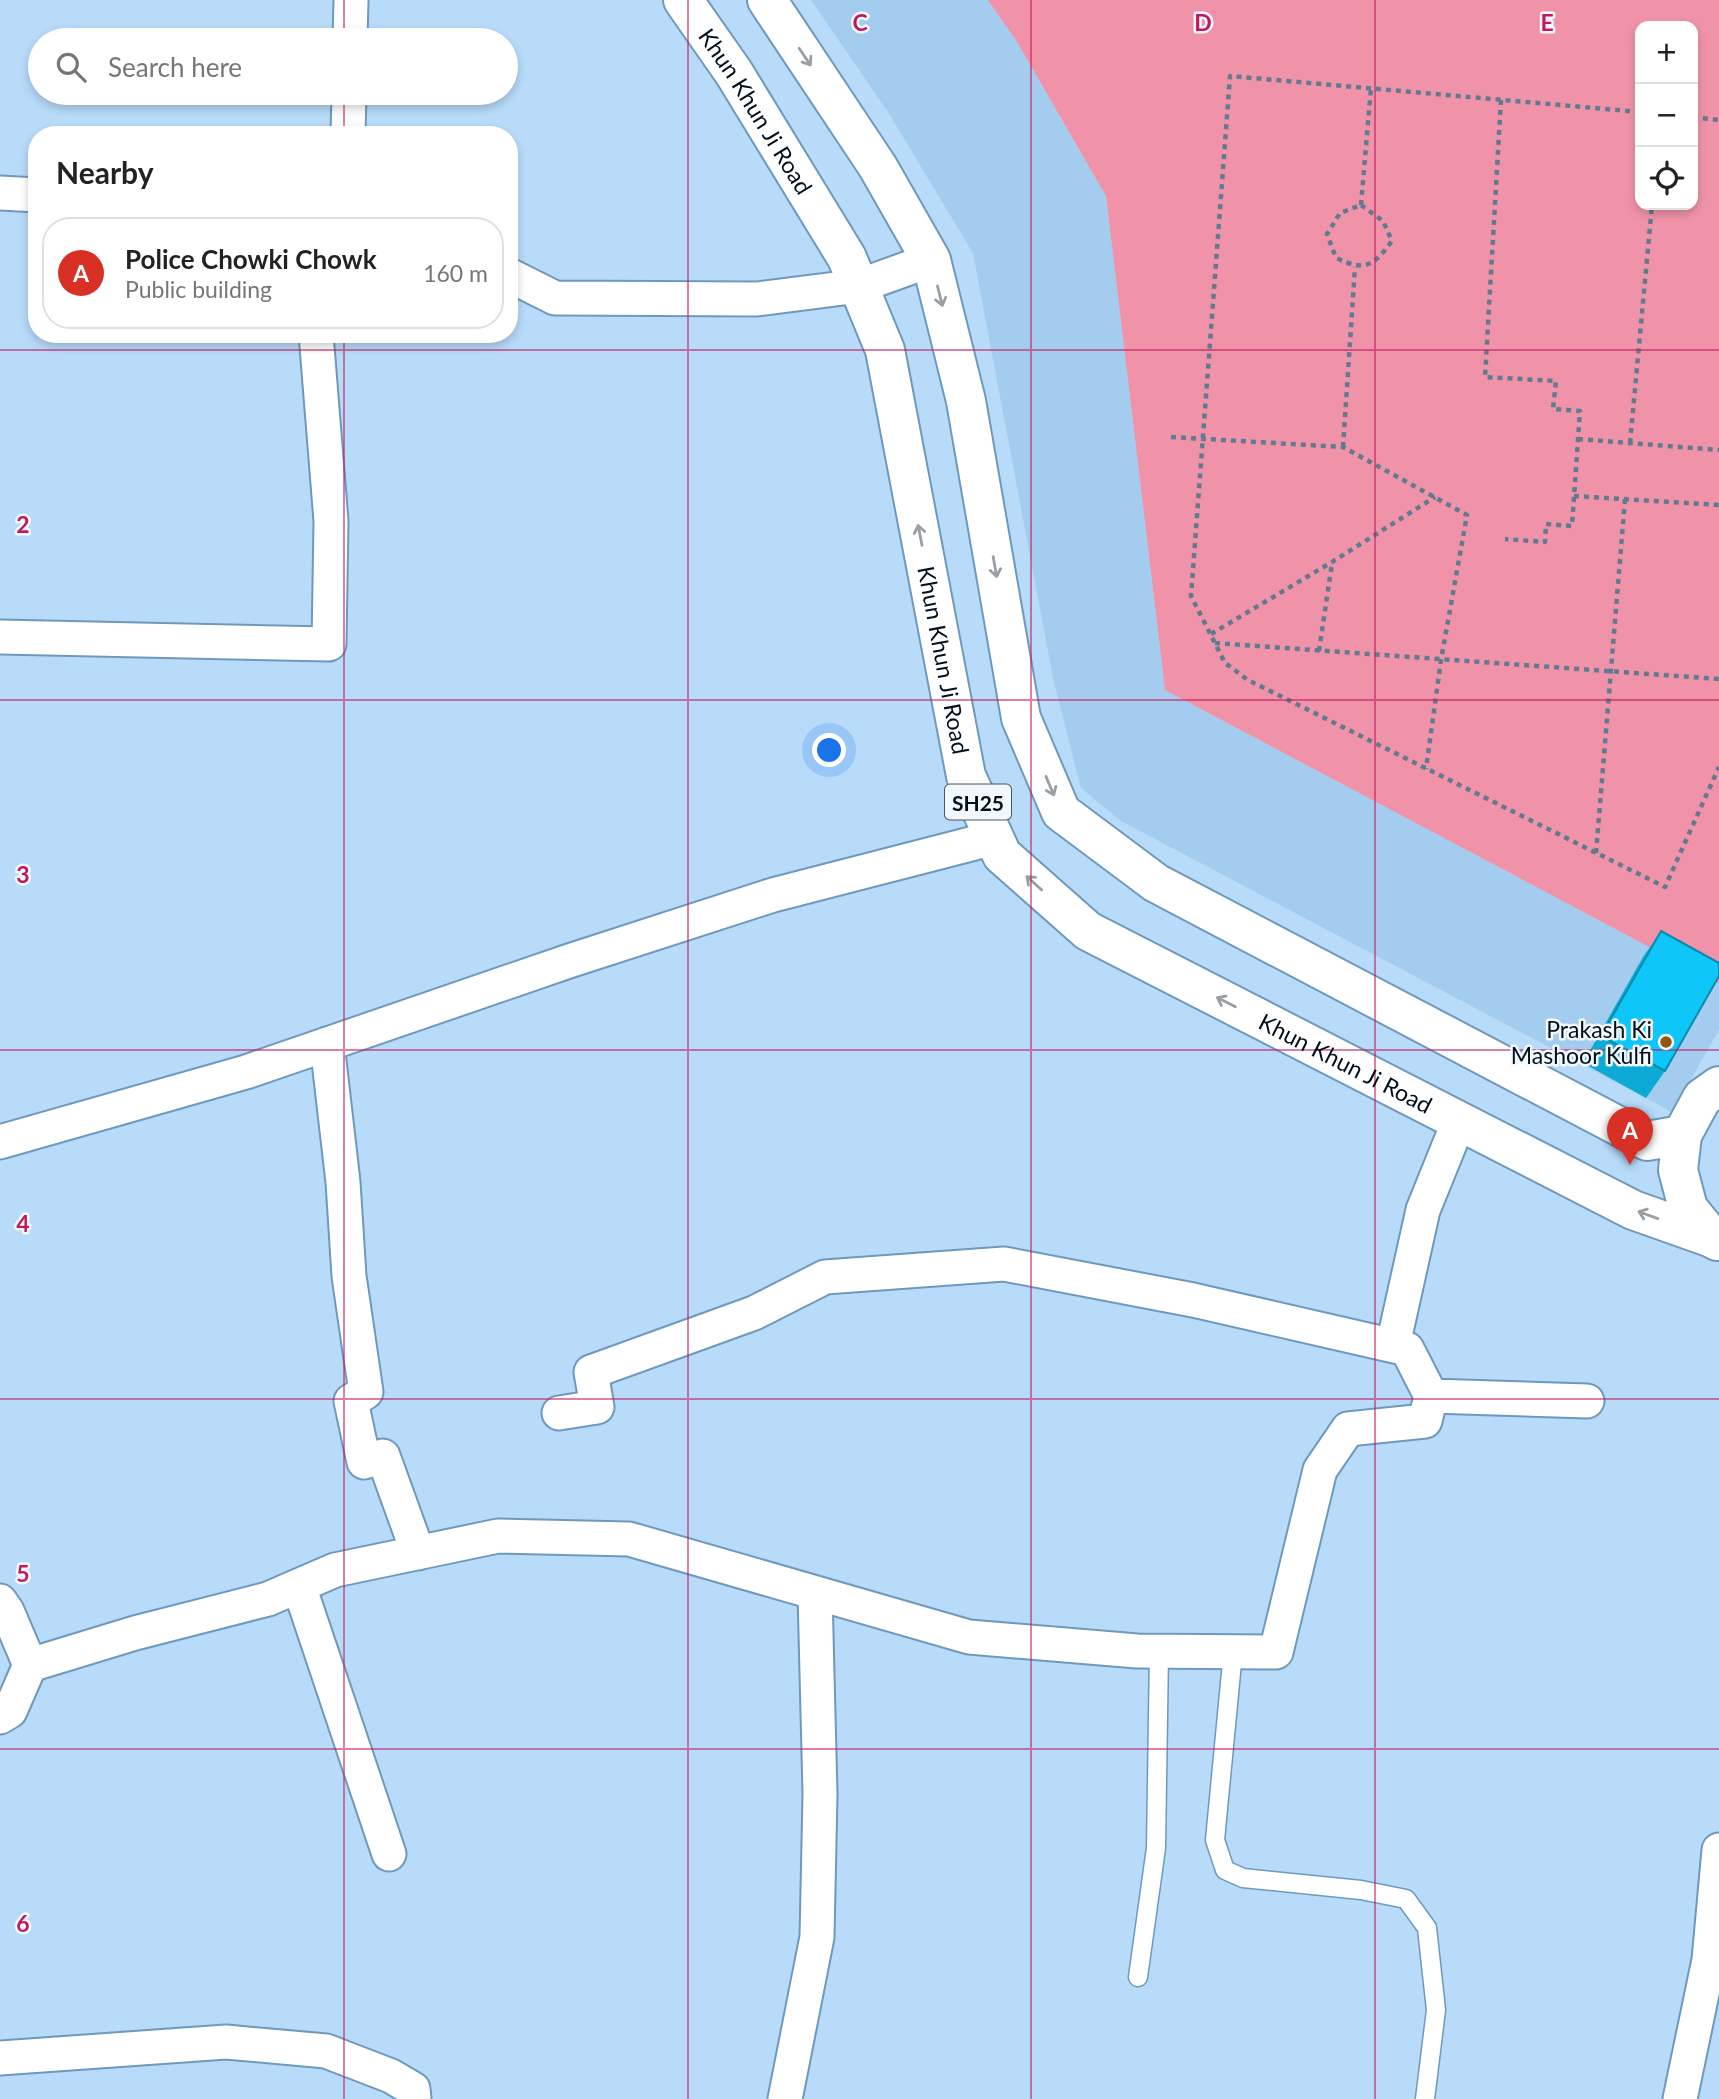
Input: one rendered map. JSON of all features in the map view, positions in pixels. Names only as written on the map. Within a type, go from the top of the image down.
[{"type":"main road","name":"Khun Khun Ji Road","points":[[683,0],[741,84],[847,258],[885,350],[966,776],[1002,855],[1088,931],[1633,1210],[1715,1240]]},
{"type":"main road","points":[[767,0],[878,167],[931,260],[966,401],[1021,718],[1061,812],[1156,883],[1647,1141],[1682,1135]]},
{"type":"main road","name":"SH25","points":[[1715,1240],[1688,1208],[1678,1170],[1682,1135],[1702,1098],[1719,1086]]},
{"type":"street","points":[[351,28],[352,0]]},
{"type":"street","points":[[348,126],[349,105]]},
{"type":"street","points":[[0,193],[28,195]]},
{"type":"street","points":[[518,280],[555,298],[757,299],[859,286],[931,260]]},
{"type":"street","points":[[0,637],[329,644],[331,521],[317,343]]},
{"type":"street","points":[[0,1143],[246,1072],[569,961],[773,895],[995,838]]},
{"type":"street","points":[[327,1044],[343,1182],[349,1276],[366,1392],[351,1401],[364,1462],[383,1456],[418,1553]]},
{"type":"street","points":[[1393,1345],[1423,1210],[1460,1121]]},
{"type":"street","points":[[30,1665],[135,1633],[268,1599],[335,1570],[498,1536],[629,1539],[969,1637],[1159,1651],[1276,1652],[1320,1470],[1348,1429],[1425,1421],[1431,1396],[1407,1349],[1193,1300],[1004,1264],[824,1277],[754,1313],[590,1372],[597,1407],[559,1413]]},
{"type":"street","points":[[1431,1396],[1587,1401]]},
{"type":"street","points":[[299,1586],[389,1854]]},
{"type":"street","points":[[785,2099],[817,1937],[820,1794],[815,1593]]},
{"type":"street","points":[[0,1601],[30,1665],[10,1711],[0,1717]]},
{"type":"street","points":[[1680,2099],[1709,1960],[1719,1850]]},
{"type":"street","points":[[0,2058],[226,2042],[326,2051],[391,2076],[413,2089],[414,2099]]},
{"type":"lane","points":[[1138,1977],[1156,1848],[1159,1651]]},
{"type":"lane","points":[[1233,1652],[1215,1840],[1225,1870],[1243,1878],[1362,1890],[1406,1899],[1427,1928],[1436,2010],[1425,2099]]},
{"type":"path","points":[[1635,112],[1230,76],[1191,596],[1225,663],[1248,680],[1665,887],[1719,767]]},
{"type":"path","points":[[1361,205],[1371,88]]},
{"type":"path","points":[[1501,100],[1485,377],[1556,381],[1553,409],[1580,411],[1572,526],[1546,524],[1545,542],[1505,539]]},
{"type":"path","points":[[1698,118],[1719,120]]},
{"type":"path","points":[[1361,205],[1384,221],[1392,241],[1376,262],[1355,267],[1336,258],[1327,234],[1340,213],[1361,205]]},
{"type":"path","points":[[1630,443],[1652,210]]},
{"type":"path","points":[[1343,447],[1355,267]]},
{"type":"path","points":[[1171,437],[1343,447],[1467,515],[1441,660],[1426,769]]},
{"type":"path","points":[[1578,439],[1719,450]]},
{"type":"path","points":[[1211,634],[1436,496]]},
{"type":"path","points":[[1574,496],[1719,505]]},
{"type":"path","points":[[1596,853],[1625,499]]},
{"type":"path","points":[[1319,651],[1332,562]]},
{"type":"path","points":[[1215,643],[1719,679]]},
{"type":"shaded area","points":[[811,0],[988,0],[1017,42],[1106,196],[1165,690],[1719,984],[1719,1030],[1672,1112],[1121,821],[1081,788],[1053,678],[973,253],[888,112]]},
{"type":"shaded area","points":[[988,0],[1719,0],[1719,984],[1165,690],[1106,196],[1017,42]]},
{"type":"building","points":[[1661,931],[1719,963],[1719,976],[1665,1071],[1601,1036]]},
{"type":"place","name":"Prakash Ki Mashoor Kulfi","points":[[1666,1042]]},
{"type":"place","name":"Police Chowki Chowk","points":[[1630,1165]]}]
